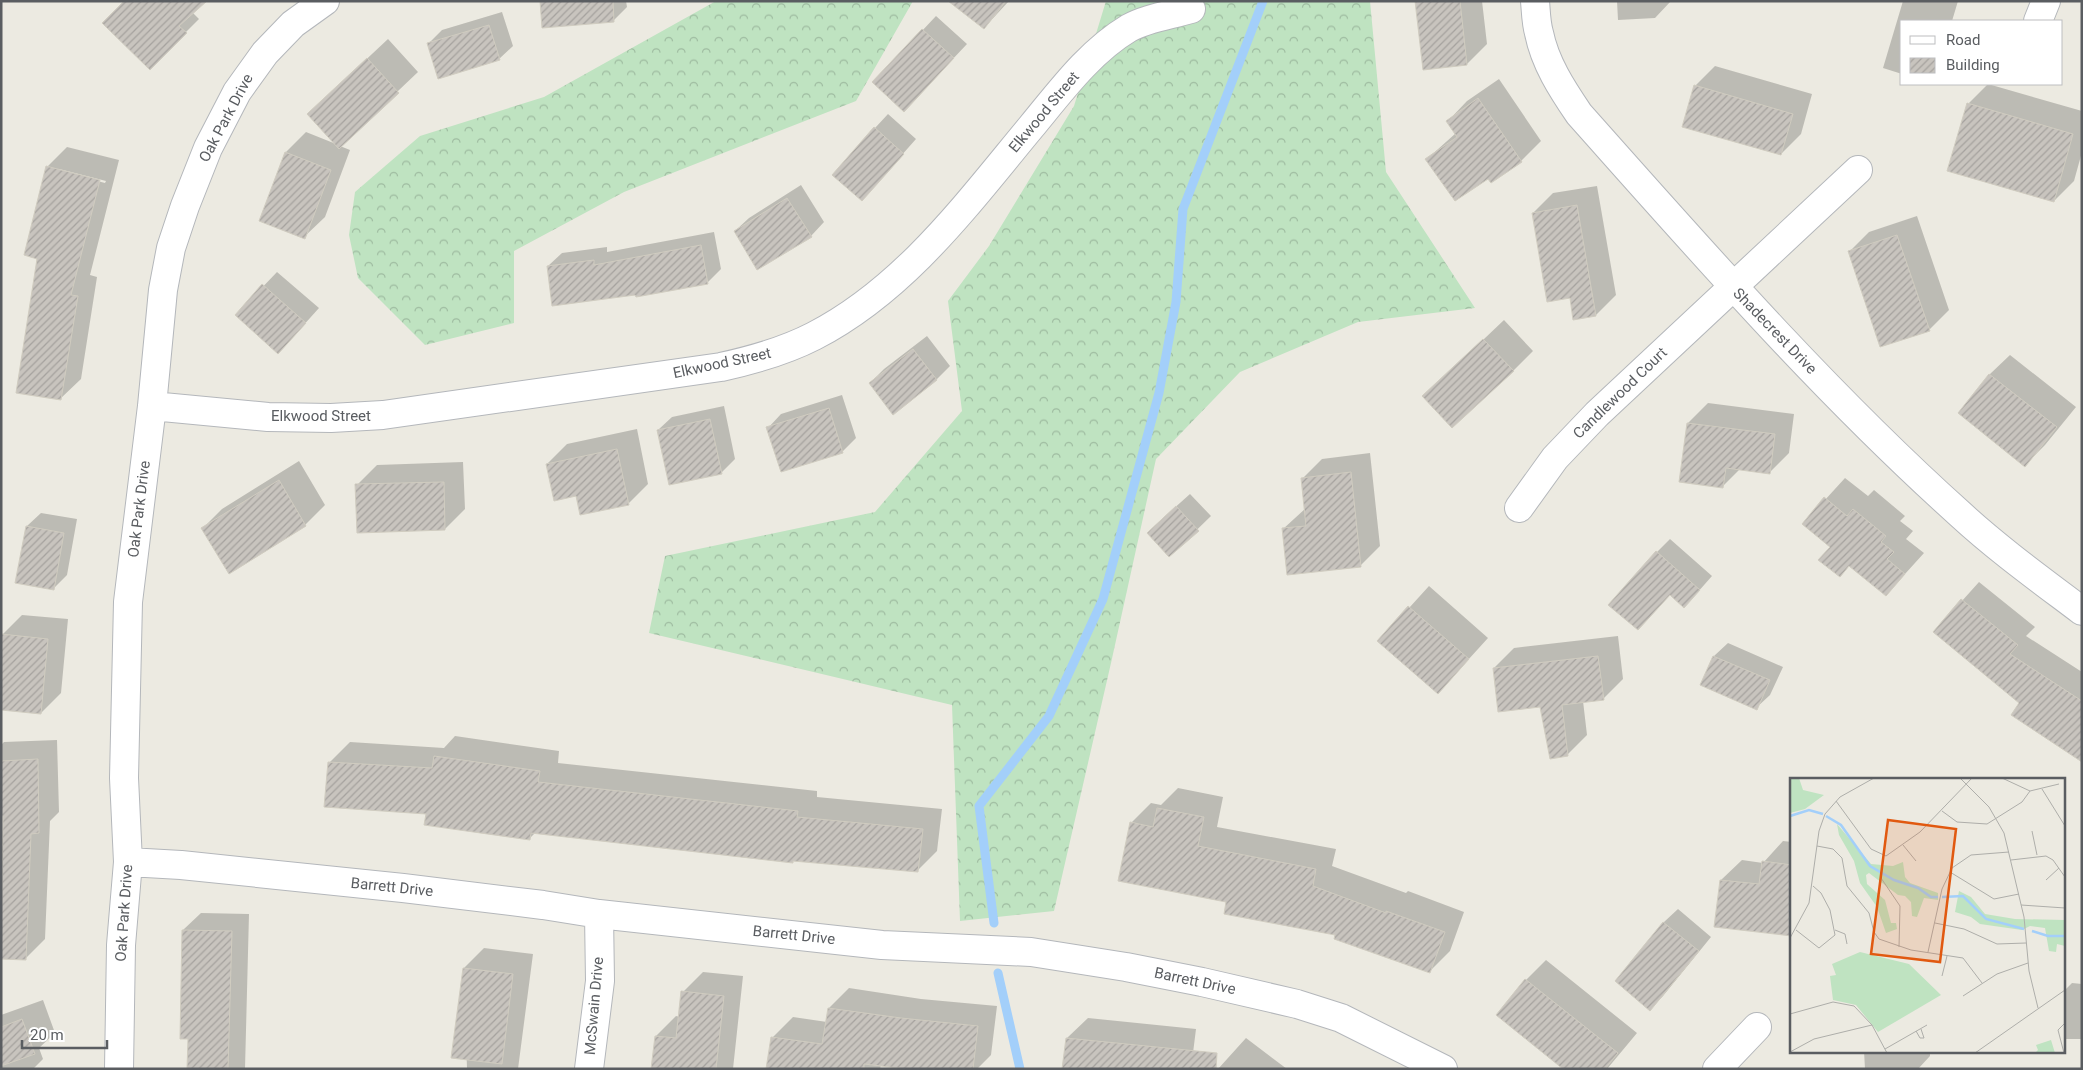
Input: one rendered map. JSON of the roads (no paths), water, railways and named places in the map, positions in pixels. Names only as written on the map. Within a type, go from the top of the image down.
[{"type":"street","name":"Oak Park Drive","points":[[119,1069],[121,945],[128,862],[124,778],[128,602],[152,406],[163,290],[171,248],[208,148],[237,92],[265,53],[293,24],[325,1]]},
{"type":"street","name":"Shadecrest Drive","points":[[1535,1],[1538,33],[1546,57],[1559,84],[1579,114],[1732,286],[1886,445],[1941,496],[2032,573],[2082,611]]},
{"type":"street","points":[[2038,20],[2046,1]]},
{"type":"street","name":"Elkwood Street","points":[[152,406],[268,416],[331,418],[383,416],[721,366],[753,360],[787,349],[814,336],[849,315],[874,297],[909,267],[956,216],[1075,74],[1113,40],[1130,28],[1146,21],[1191,9]]},
{"type":"street","name":"Candlewood Court","points":[[1519,508],[1554,458],[1597,414],[1858,170]]},
{"type":"street","name":"Barrett Drive","points":[[128,862],[403,888],[600,914],[882,945],[1030,952],[1126,967],[1297,1004],[1340,1018],[1405,1060],[1443,1069]]},
{"type":"street","name":"McSwain Drive","points":[[589,1069],[600,981],[600,914]]},
{"type":"street","points":[[1717,1069],[1758,1027]]},
{"type":"waterway","points":[[994,923],[979,806],[1049,716],[1103,599],[1159,393],[1176,302],[1183,209],[1263,1]]},
{"type":"waterway","points":[[998,973],[1020,1069]]}]
